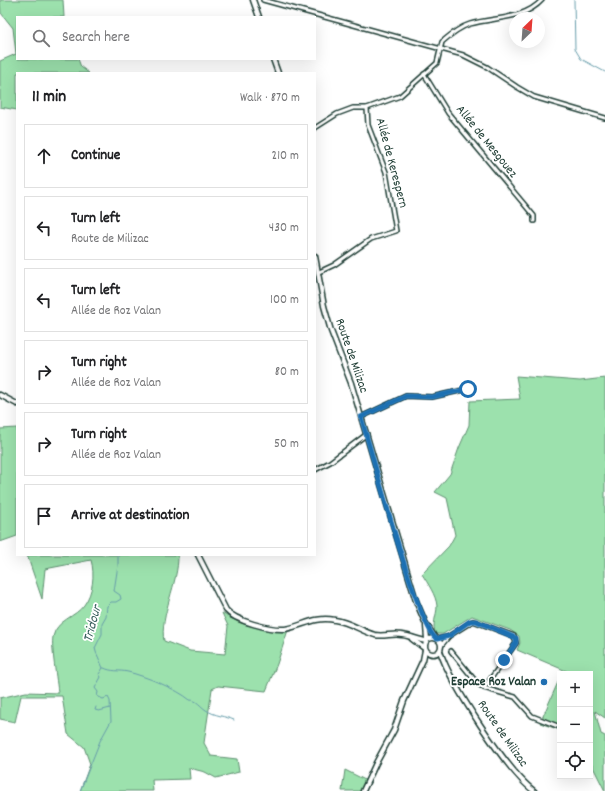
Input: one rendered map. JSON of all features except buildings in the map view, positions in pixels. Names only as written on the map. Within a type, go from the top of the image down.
[{"type":"main road","points":[[253,0],[259,16]]},
{"type":"main road","points":[[273,60],[278,72]]},
{"type":"main road","name":"Route de Milizac","points":[[316,261],[331,331],[351,383],[409,578],[425,622],[436,638]]},
{"type":"main road","points":[[0,395],[16,403]]},
{"type":"main road","points":[[199,556],[226,610],[239,620],[280,629],[322,619],[351,624],[374,635],[403,635],[426,640],[436,638],[440,648],[423,660]]},
{"type":"main road","name":"Route de Milizac","points":[[425,622],[426,640]]},
{"type":"main road","points":[[408,636],[433,654]]},
{"type":"main road","points":[[363,791],[394,730],[404,701],[423,660],[426,640]]},
{"type":"main road","name":"Route de Milizac","points":[[440,648],[444,664]]},
{"type":"main road","name":"Route de Milizac","points":[[433,654],[444,664],[488,734],[513,769],[534,791]]},
{"type":"street","points":[[263,0],[463,55],[486,67],[516,87],[534,96],[605,118]]},
{"type":"street","points":[[316,127],[353,108],[367,108],[400,96],[437,63],[442,42],[465,26],[512,16],[531,10],[542,0]]},
{"type":"street","name":"Allée de Mesgouez","points":[[424,74],[448,113],[534,216],[534,221]]},
{"type":"street","name":"Allée de Kerespern","points":[[318,272],[334,265],[371,239],[396,231],[386,172],[368,125],[367,108]]},
{"type":"street","points":[[361,417],[406,396],[432,397],[468,389]]},
{"type":"street","points":[[316,469],[330,462],[367,434]]},
{"type":"street","points":[[440,648],[449,636],[474,621],[516,638],[516,643],[484,688]]},
{"type":"street","points":[[436,638],[449,636]]},
{"type":"street","points":[[451,651],[477,683],[484,688],[515,697],[532,716],[557,726]]},
{"type":"green space","points":[[0,0],[63,0],[64,16],[16,16],[16,54],[13,28],[1,13]]},
{"type":"green space","points":[[16,54],[16,60],[78,60],[81,67],[88,72],[16,72],[16,110],[0,107],[0,61]]},
{"type":"green space","points":[[516,376],[580,381],[605,378],[605,718],[595,711],[601,734],[605,736],[605,791],[593,767],[593,671],[566,671],[517,650],[520,643],[519,636],[510,630],[472,616],[443,634],[436,634],[434,627],[437,606],[435,598],[422,574],[449,546],[455,535],[447,498],[435,492],[450,474],[469,425],[470,401],[520,399]]},
{"type":"green space","points":[[16,428],[16,536],[0,542],[0,429]]},
{"type":"green space","points":[[27,556],[178,556],[176,576],[164,621],[164,641],[190,651],[225,654],[228,626],[222,613],[237,621],[254,627],[271,630],[288,630],[266,691],[218,686],[212,689],[204,743],[211,756],[237,759],[239,772],[216,778],[205,772],[189,768],[190,779],[152,780],[153,791],[80,791],[90,764],[84,747],[68,734],[62,696],[21,696],[15,722],[0,719],[0,698],[26,692],[58,693],[53,656],[53,637],[58,627],[76,613],[87,600],[92,583],[93,571],[91,560],[45,569],[42,599]]},
{"type":"green space","points":[[557,685],[557,729],[540,723]]},
{"type":"green space","points":[[345,770],[369,782],[365,791],[342,791]]},
{"type":"waterway","points":[[574,0],[575,49],[581,59],[605,72]]},
{"type":"waterway","name":"Tridour","points":[[103,668],[95,648],[102,634],[102,624],[106,617],[107,606],[111,602],[116,602],[121,599],[120,595],[114,591],[118,556]]},
{"type":"waterway","name":"Tridour","points":[[80,791],[100,741],[111,721],[110,701],[108,697],[103,699],[97,696],[98,692],[95,688],[101,677],[99,674],[103,668]]},
{"type":"waterway","points":[[104,668],[128,672],[152,680],[169,687],[190,700],[195,701],[209,712],[234,720]]},
{"type":"waterway","points":[[96,707],[95,710],[99,711],[110,708]]},
{"type":"place","name":"Espace Roz Valan","points":[[544,682]]},
{"type":"route","points":[[468,389],[432,397],[420,395],[406,396],[388,403],[361,417],[416,601],[431,633],[437,639],[449,636],[470,621],[476,621],[516,638],[516,643],[504,660]]}]
